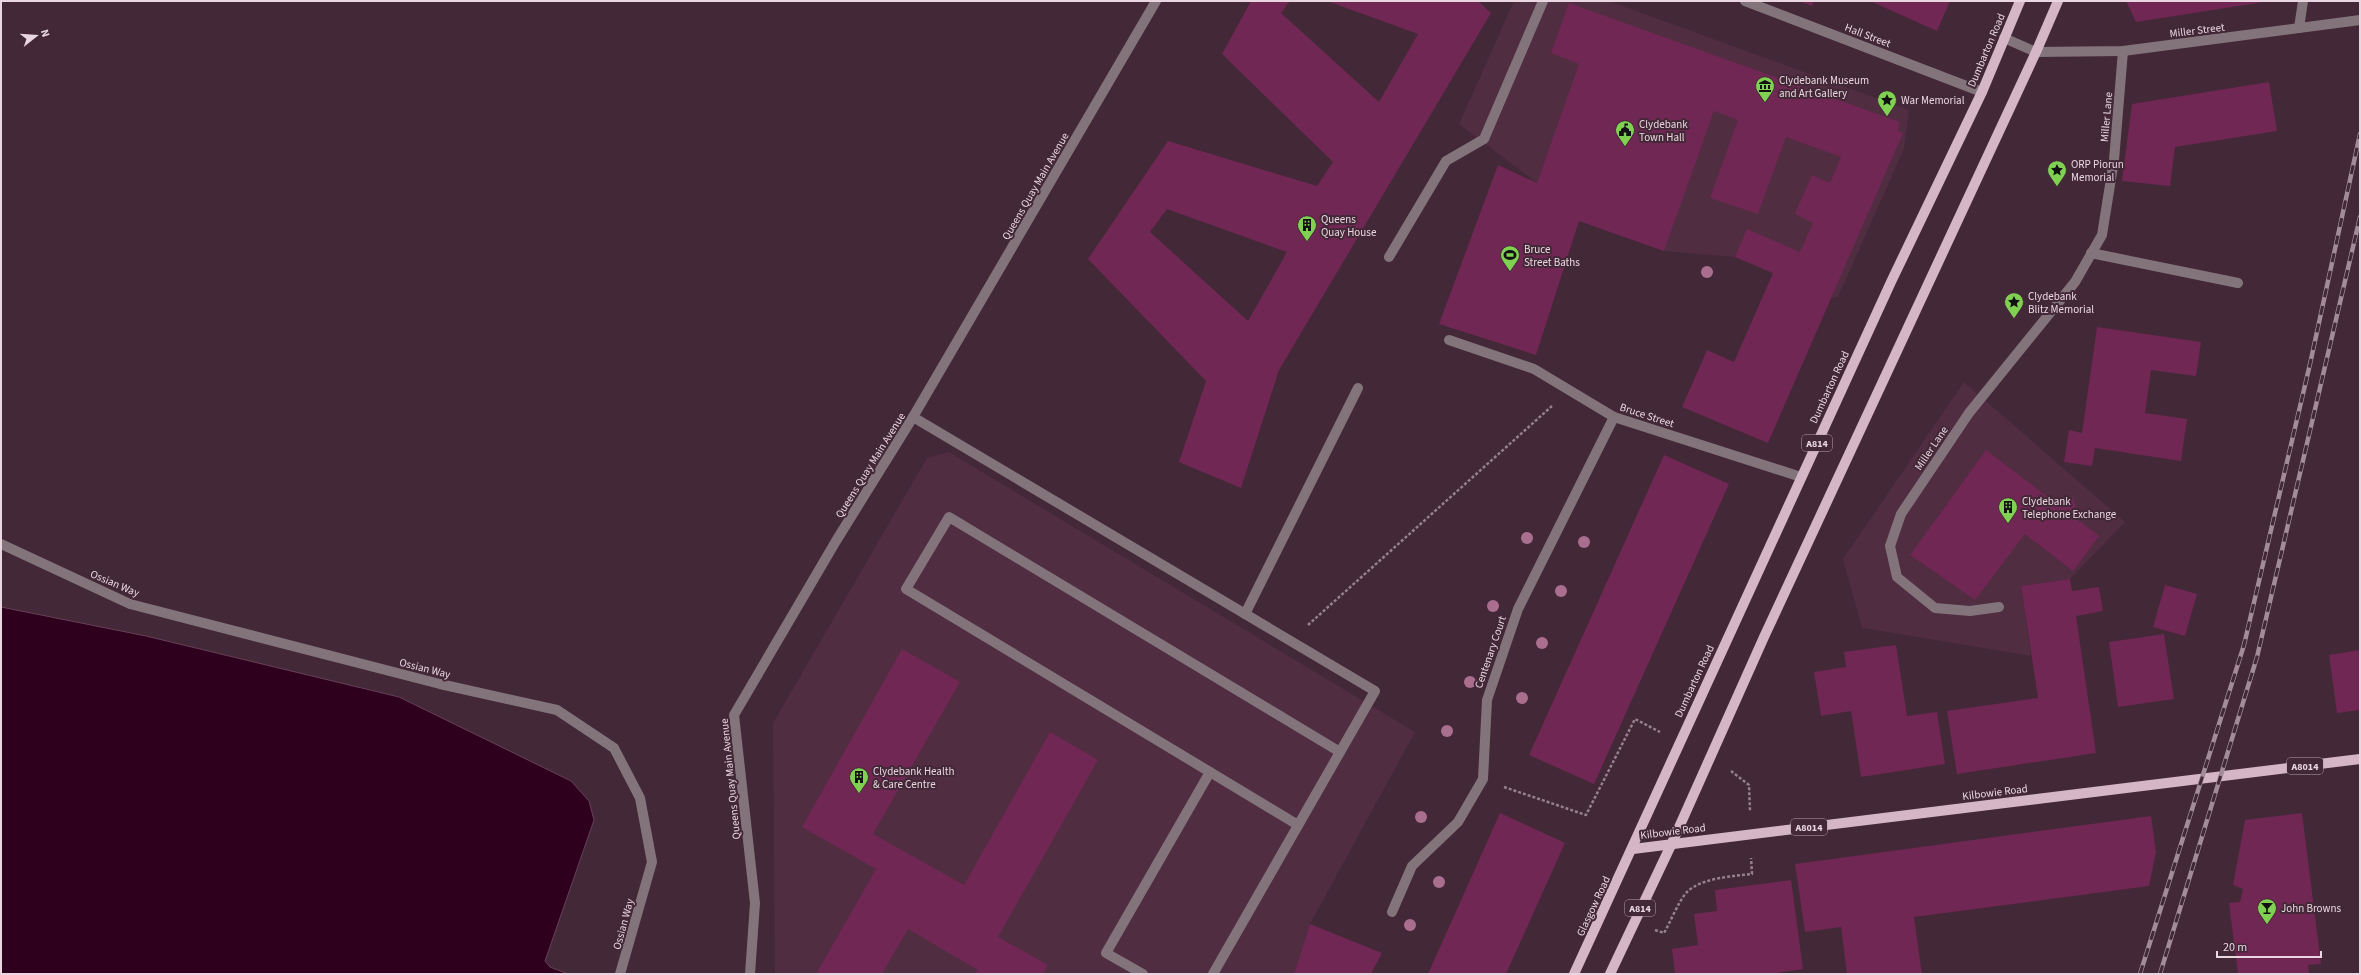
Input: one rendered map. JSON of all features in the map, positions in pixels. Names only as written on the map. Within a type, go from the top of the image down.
[{"type":"main road","name":"Dumbarton Road","points":[[1633,848],[1679,742],[1801,477],[1982,92],[2020,1]]},
{"type":"main road","name":"A814","points":[[1610,974],[1672,843],[1767,630],[2036,52],[2058,1]]},
{"type":"main road","name":"Kilbowie Road","points":[[1633,848],[2360,759]]},
{"type":"main road","name":"Glasgow Road","points":[[1574,974],[1633,848]]},
{"type":"street","name":"Queens Quay Main Avenue","points":[[750,974],[755,903],[734,715],[836,541],[914,418],[1156,1]]},
{"type":"street","points":[[1389,257],[1446,161],[1484,139],[1543,1]]},
{"type":"street","name":"Hall Street","points":[[1745,1],[1982,92]]},
{"type":"street","points":[[2299,28],[2303,1]]},
{"type":"street","name":"Miller Street","points":[[2036,52],[2124,51],[2360,20]]},
{"type":"street","points":[[2004,38],[2036,52]]},
{"type":"street","name":"Miller Lane","points":[[2000,606],[1970,611],[1935,608],[1897,577],[1890,546],[1901,514],[1970,413],[2075,282],[2102,235],[2114,160],[2124,51]]},
{"type":"street","points":[[2091,254],[2238,283]]},
{"type":"street","name":"Bruce Street","points":[[1449,340],[1534,369],[1614,416],[1801,477]]},
{"type":"street","points":[[1245,614],[1358,388]]},
{"type":"street","name":"Centenary Court","points":[[1392,912],[1412,866],[1458,822],[1483,779],[1486,700],[1518,609],[1614,416]]},
{"type":"street","points":[[914,418],[1375,691],[1213,974]]},
{"type":"street","points":[[1298,825],[906,589],[949,517],[1340,752]]},
{"type":"street","name":"Ossian Way","points":[[1,544],[130,604],[440,684],[557,710],[614,748],[640,798],[652,862],[620,974]]},
{"type":"street","points":[[1143,974],[1106,953],[1210,772]]},
{"type":"path","points":[[1291,641],[1538,416],[1572,392]]},
{"type":"path","points":[[1483,779],[1586,815],[1635,719],[1679,742]]},
{"type":"path","points":[[1711,756],[1749,785]]},
{"type":"path","points":[[1633,923],[1664,933],[1687,892],[1705,883],[1722,878],[1752,874]]},
{"type":"shaded area","name":"Clydebank Town Hall","points":[[1514,1],[1609,1],[1909,110],[1904,149],[1838,297],[1831,298],[1735,257],[1664,251],[1579,221],[1537,183],[1459,124]]},
{"type":"shaded area","points":[[1964,382],[2125,522],[2070,579],[2021,586],[2031,656],[1862,628],[1843,559]]},
{"type":"shaded area","points":[[949,452],[1415,732],[1310,924],[1294,974],[775,974],[773,723],[927,458]]},
{"type":"shaded area","points":[[1,607],[146,636],[399,697],[571,781],[589,801],[594,820],[545,961],[550,967],[568,974],[1,974]]},
{"type":"building","name":"Queens Quay House","points":[[1251,1],[1290,1],[1281,13],[1379,102],[1418,34],[1327,1],[1478,1],[1491,13],[1279,370],[1241,488],[1179,462],[1206,381],[1088,259],[1168,141],[1317,186],[1333,162],[1222,54]],"holes":[[[1167,209],[1287,252],[1248,321],[1150,232]]]},
{"type":"building","points":[[1799,1],[1814,1],[1812,6]]},
{"type":"building","points":[[1870,1],[1950,1],[1937,31]]},
{"type":"building","points":[[2126,1],[2264,1],[2264,2],[2136,22]]},
{"type":"building","name":"Clydebank Town Hall","points":[[1569,3],[1900,122],[1898,131],[1903,133],[1768,443],[1682,407],[1707,350],[1734,362],[1773,273],[1735,257],[1747,229],[1800,252],[1813,223],[1795,214],[1812,175],[1830,183],[1841,157],[1786,137],[1758,214],[1710,198],[1738,120],[1714,111],[1664,251],[1579,221],[1536,355],[1439,324],[1498,165],[1537,183],[1579,64],[1551,53]]},
{"type":"building","points":[[2269,82],[2277,131],[2175,147],[2170,186],[2122,181],[2132,104]]},
{"type":"building","points":[[2097,327],[2201,342],[2196,376],[2151,370],[2145,413],[2187,419],[2181,461],[2095,448],[2092,466],[2064,462],[2069,430],[2082,433]]},
{"type":"building","name":"Clydebank Telephone Exchange","points":[[1986,450],[2057,504],[2062,497],[2073,497],[2076,507],[2070,514],[2099,536],[2073,571],[2025,534],[1975,600],[1910,555]]},
{"type":"building","points":[[1664,455],[1729,484],[1594,784],[1529,755]]},
{"type":"building","points":[[2070,579],[2072,591],[2099,587],[2103,611],[2076,616],[2096,753],[1957,774],[1947,711],[2038,698],[2021,586]]},
{"type":"building","points":[[2165,585],[2197,594],[2185,636],[2153,627]]},
{"type":"building","points":[[2164,634],[2174,699],[2118,707],[2109,642]]},
{"type":"building","points":[[1896,645],[1907,716],[1937,712],[1945,764],[1861,777],[1851,711],[1821,716],[1814,672],[1846,667],[1844,652]]},
{"type":"building","name":"Clydebank Health & Care Centre","points":[[902,649],[960,682],[873,834],[964,885],[1050,732],[1098,760],[998,937],[1048,965],[1043,974],[975,974],[978,970],[908,929],[882,974],[816,974],[876,869],[802,827]]},
{"type":"building","points":[[2360,650],[2360,710],[2337,713],[2329,655]]},
{"type":"building","points":[[1500,813],[1565,843],[1506,974],[1428,974]]},
{"type":"building","points":[[2302,813],[2321,964],[2308,965],[2309,974],[2238,974],[2229,903],[2240,902],[2243,889],[2233,885],[2245,820]]},
{"type":"building","points":[[2151,816],[2156,852],[2149,886],[1914,917],[1922,974],[1847,974],[1841,927],[1805,932],[1795,864]]},
{"type":"building","points":[[1791,880],[1803,969],[1769,974],[1675,974],[1672,949],[1698,945],[1694,914],[1717,911],[1715,890]]},
{"type":"building","points":[[1310,924],[1382,953],[1371,974],[1294,974]]},
{"type":"railway","points":[[2140,974],[2244,645],[2310,364],[2360,134]]},
{"type":"railway","points":[[2160,974],[2257,657],[2360,217]]},
{"type":"place","name":"Clydebank Museum and Art Gallery","points":[[1765,103]]},
{"type":"place","name":"War Memorial","points":[[1887,117]]},
{"type":"place","name":"Clydebank Town Hall","points":[[1625,147]]},
{"type":"place","name":"ORP Piorun Memorial","points":[[2057,187]]},
{"type":"place","name":"Queens Quay House","points":[[1307,242]]},
{"type":"place","name":"Bruce Street Baths","points":[[1510,272]]},
{"type":"place","name":"Clydebank Blitz Memorial","points":[[2014,319]]},
{"type":"place","name":"Clydebank Telephone Exchange","points":[[2008,524]]},
{"type":"place","name":"Clydebank Health & Care Centre","points":[[859,794]]},
{"type":"place","name":"John Browns","points":[[2267,925]]}]
